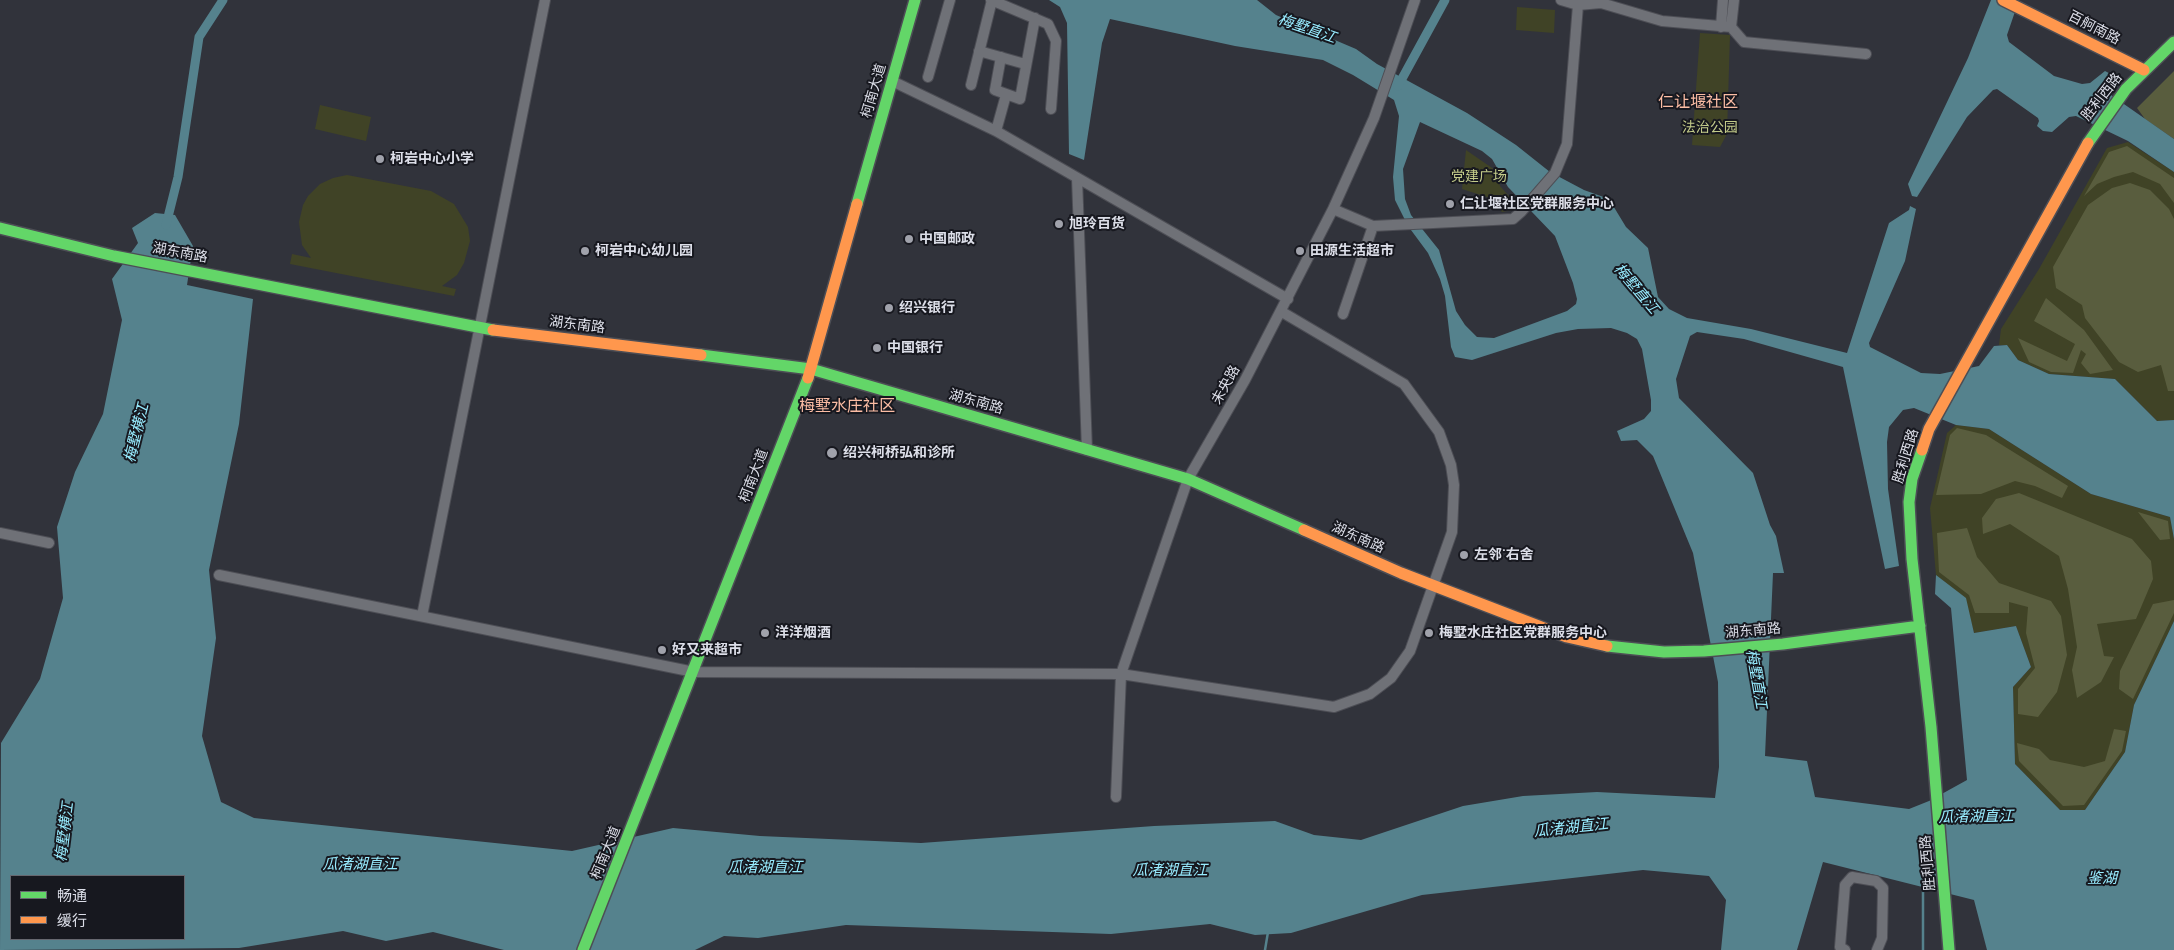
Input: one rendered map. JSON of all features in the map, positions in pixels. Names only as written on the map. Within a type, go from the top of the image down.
[{"type":"street","points":[[422,616],[545,0]]},
{"type":"street","name":"柯南大道","points":[[583,950],[651,782],[811,369],[915,0]]},
{"type":"street","points":[[928,77],[950,0]]},
{"type":"street","points":[[971,85],[991,0],[1048,24],[1056,40],[1051,109]]},
{"type":"street","name":"未央路","points":[[1116,798],[1121,674],[1188,480],[1282,312],[1333,209],[1374,118],[1415,0]]},
{"type":"street","points":[[1560,0],[1578,5],[1600,3],[1662,21],[1726,27],[1744,42],[1866,54]]},
{"type":"street","points":[[1723,0],[1726,27]]},
{"type":"street","points":[[1726,27],[1734,0]]},
{"type":"street","name":"百舸南路","points":[[2003,0],[2144,70]]},
{"type":"street","points":[[1333,209],[1373,226],[1513,219],[1555,173],[1567,144],[1578,5]]},
{"type":"street","points":[[1001,57],[995,90],[1020,99],[1035,18]]},
{"type":"street","name":"胜利西路","points":[[1950,950],[1932,727],[1912,559],[1909,502],[1912,479],[1929,429],[1983,335],[2094,132],[2126,89],[2174,42]]},
{"type":"street","points":[[979,51],[1025,64]]},
{"type":"street","points":[[892,82],[996,131],[1288,300]]},
{"type":"street","points":[[996,131],[1006,95]]},
{"type":"street","points":[[1077,178],[1087,450]]},
{"type":"street","points":[[1343,314],[1373,226]]},
{"type":"street","name":"湖东南路","points":[[0,228],[114,256],[216,274],[479,328],[811,369],[1188,480],[1434,586],[1567,637],[1606,646],[1645,650],[1704,651],[1783,644],[1920,626]]},
{"type":"street","points":[[219,575],[694,672],[1121,674],[1334,707],[1370,694],[1392,678],[1410,651],[1452,532],[1455,503],[1451,465],[1439,432],[1404,384],[1282,312]]},
{"type":"street","points":[[0,533],[49,543]]},
{"type":"street","points":[[1844,950],[1840,947],[1845,885],[1852,877],[1876,881],[1883,888],[1882,938],[1877,950]]},
{"type":"green space","points":[[1517,7],[1555,10],[1554,33],[1516,30]]},
{"type":"green space","name":"法治公园","points":[[1700,33],[1730,35],[1727,134],[1720,147],[1692,145]]},
{"type":"green space","points":[[2174,71],[2174,139],[2145,119],[2137,108]]},
{"type":"green space","points":[[320,105],[371,117],[366,141],[315,129]]},
{"type":"green space","points":[[2128,142],[2174,172],[2174,420],[2157,421],[2115,379],[2049,374],[2018,360],[2007,345],[1999,345],[2001,329],[2039,269],[2107,148]]},
{"type":"green space","points":[[2127,146],[2174,178],[2174,203],[2160,184],[2133,172],[2097,184],[2084,196],[2109,152]]},
{"type":"green space","name":"党建广场","points":[[1466,150],[1495,170],[1500,186],[1515,203],[1512,210],[1502,212],[1490,198],[1462,189]]},
{"type":"green space","points":[[347,175],[431,191],[454,204],[468,227],[470,241],[464,263],[457,275],[442,286],[456,289],[454,296],[290,264],[292,254],[311,258],[302,245],[299,222],[303,205],[308,196],[320,184],[333,178]]},
{"type":"green space","points":[[2130,183],[2150,190],[2169,209],[2174,219],[2174,391],[2168,391],[2161,365],[2138,372],[2119,362],[2085,318],[2082,305],[2056,288],[2053,267],[2088,205],[2112,188]]},
{"type":"green space","points":[[2046,298],[2084,330],[2113,370],[2090,374],[2081,363],[2086,354],[2081,350],[2073,373],[2051,372],[2029,362],[2018,338],[2067,361],[2075,344],[2034,321]]},
{"type":"green space","points":[[1956,425],[1989,429],[2091,494],[2170,517],[2174,539],[2174,621],[2134,705],[2125,752],[2085,810],[2060,810],[2015,764],[2013,687],[2031,667],[2016,626],[1974,633],[1965,598],[1936,575],[1930,508],[1947,433]]},
{"type":"green space","points":[[1957,428],[1986,435],[2068,486],[2062,498],[2035,486],[2015,481],[1981,494],[1936,495],[1950,435]]},
{"type":"green space","points":[[2019,493],[2132,539],[2151,561],[2153,579],[2136,619],[2097,624],[2104,656],[2114,657],[2101,682],[2077,698],[2072,670],[2077,647],[2068,589],[2059,556],[2010,524],[1983,534],[1982,518],[1996,499]]},
{"type":"green space","points":[[2138,512],[2168,521],[2170,539],[2160,540]]},
{"type":"green space","points":[[1967,528],[1977,557],[1999,583],[2051,601],[2061,616],[2067,655],[2057,692],[2038,717],[2018,714],[2018,689],[2035,668],[2026,633],[2028,607],[2009,602],[2009,613],[1975,613],[1969,595],[1939,572],[1937,533]]},
{"type":"green space","points":[[2174,600],[2174,613],[2133,699],[2119,689],[2120,671],[2153,604]]},
{"type":"green space","points":[[2114,729],[2126,731],[2122,751],[2084,805],[2063,806],[2019,761],[2017,743],[2039,749],[2050,760],[2084,767],[2105,761]]},
{"type":"water","points":[[1049,0],[1257,0],[1276,15],[1356,49],[1377,64],[1467,113],[1516,145],[1550,172],[1584,190],[1609,199],[1626,227],[1648,248],[1658,297],[1669,309],[1687,318],[1751,329],[1847,353],[1889,223],[1909,210],[1910,206],[1916,209],[1905,261],[1869,343],[1870,347],[1921,373],[1940,374],[1979,366],[1994,346],[2007,345],[2018,360],[2049,374],[2115,379],[2157,421],[2174,420],[2174,539],[2170,517],[2091,494],[1989,429],[1956,425],[1914,408],[1903,410],[1889,427],[1887,442],[1888,489],[1899,566],[1885,569],[1843,367],[1744,339],[1697,332],[1690,336],[1676,379],[1679,398],[1753,473],[1770,525],[1776,536],[1784,573],[1773,573],[1765,756],[1807,761],[1815,797],[1909,809],[1929,801],[1967,780],[1951,608],[1935,594],[1936,575],[1966,598],[1974,633],[2016,626],[2031,667],[2013,687],[2015,764],[2060,810],[2085,810],[2125,752],[2134,705],[2174,621],[2174,950],[1987,950],[1974,900],[1823,862],[1797,950],[1721,950],[1726,900],[1709,876],[1643,870],[1422,895],[1291,933],[1255,935],[1210,924],[1111,934],[846,925],[758,938],[724,936],[695,950],[504,950],[433,932],[386,941],[343,931],[239,948],[0,950],[1,743],[40,679],[63,598],[57,527],[75,472],[103,414],[122,320],[112,279],[138,243],[132,228],[155,213],[175,215],[193,246],[187,285],[253,299],[239,424],[209,570],[216,638],[202,736],[221,802],[254,818],[572,851],[673,828],[760,836],[921,843],[1154,826],[1275,821],[1314,835],[1361,840],[1463,806],[1523,796],[1597,792],[1715,798],[1719,767],[1718,682],[1693,553],[1653,456],[1637,440],[1621,441],[1617,431],[1644,419],[1651,411],[1651,400],[1642,349],[1637,339],[1627,333],[1611,328],[1578,329],[1556,333],[1472,360],[1455,357],[1451,347],[1445,296],[1440,279],[1428,253],[1408,226],[1395,200],[1393,177],[1399,116],[1394,100],[1353,75],[1323,60],[1235,46],[1110,19],[1102,43],[1084,160],[1069,154],[1067,23],[1060,7]],"holes":[[[1420,122],[1482,151],[1492,159],[1508,187],[1555,236],[1577,299],[1576,304],[1567,311],[1494,338],[1477,337],[1465,325],[1456,311],[1439,250],[1411,215],[1405,199],[1403,169]]]},
{"type":"water","points":[[1991,0],[2019,0],[2007,35],[2009,42],[2054,76],[2082,84],[2090,83],[2105,71],[2118,78],[2118,86],[2111,95],[2174,139],[2174,172],[2128,141],[2076,116],[2069,117],[2052,132],[2043,131],[2037,126],[2038,118],[1997,89],[1993,90],[1967,117],[1917,197],[1912,196],[1908,184],[1968,58]]},
{"type":"waterway","name":"梅墅横江","points":[[166,225],[178,177],[199,37],[223,0]]},
{"type":"waterway","points":[[1398,86],[1445,0]]},
{"type":"waterway","points":[[1923,884],[1923,950]]},
{"type":"waterway","points":[[1265,950],[1268,932]]},
{"type":"traffic: fast","points":[[857,204],[915,0]]},
{"type":"traffic: fast","points":[[2088,143],[2126,89],[2174,42]]},
{"type":"traffic: fast","points":[[0,228],[114,256],[493,330]]},
{"type":"traffic: fast","points":[[701,355],[811,369],[1188,479],[1304,530]]},
{"type":"traffic: fast","points":[[583,950],[808,378]]},
{"type":"traffic: fast","points":[[1922,450],[1912,479],[1909,502],[1912,559],[1931,727],[1949,950]]},
{"type":"traffic: fast","points":[[1607,646],[1664,652],[1704,651],[1783,644],[1920,626]]},
{"type":"traffic: slow","points":[[2003,0],[2144,70]]},
{"type":"traffic: slow","points":[[1922,450],[1929,429],[2088,143]]},
{"type":"traffic: slow","points":[[808,378],[857,204]]},
{"type":"traffic: slow","points":[[493,330],[701,355]]},
{"type":"traffic: slow","points":[[1304,530],[1401,573],[1567,637],[1607,646]]},
{"type":"place","name":"柯岩中心小学","points":[[380,159]]},
{"type":"place","name":"仁让堰社区党群服务中心","points":[[1450,204]]},
{"type":"place","name":"旭玲百货","points":[[1059,224]]},
{"type":"place","name":"中国邮政","points":[[909,239]]},
{"type":"place","name":"柯岩中心幼儿园","points":[[585,251]]},
{"type":"place","name":"田源生活超市","points":[[1300,251]]},
{"type":"place","name":"绍兴银行","points":[[889,308]]},
{"type":"place","name":"中国银行","points":[[877,348]]},
{"type":"place","name":"绍兴柯桥弘和诊所","points":[[832,453]]},
{"type":"place","name":"左邻˙右舍","points":[[1464,555]]},
{"type":"place","name":"洋洋烟酒","points":[[765,633]]},
{"type":"place","name":"梅墅水庄社区党群服务中心","points":[[1429,633]]},
{"type":"place","name":"好又来超市","points":[[662,650]]},
{"type":"district","name":"仁让堰社区","points":[[1698,102]]},
{"type":"district","name":"梅墅水庄社区","points":[[847,406]]},
{"type":"water label","name":"梅墅直江","points":[[1307,29]]},
{"type":"water label","name":"梅墅直江","points":[[1636,289]]},
{"type":"water label","name":"梅墅直江","points":[[1756,679]]},
{"type":"water label","name":"瓜渚湖直江","points":[[1976,817]]},
{"type":"water label","name":"瓜渚湖直江","points":[[1571,828]]},
{"type":"water label","name":"瓜渚湖直江","points":[[360,865]]},
{"type":"water label","name":"瓜渚湖直江","points":[[765,868]]},
{"type":"water label","name":"瓜渚湖直江","points":[[1170,871]]},
{"type":"water label","name":"鉴湖","points":[[2102,879]]}]
